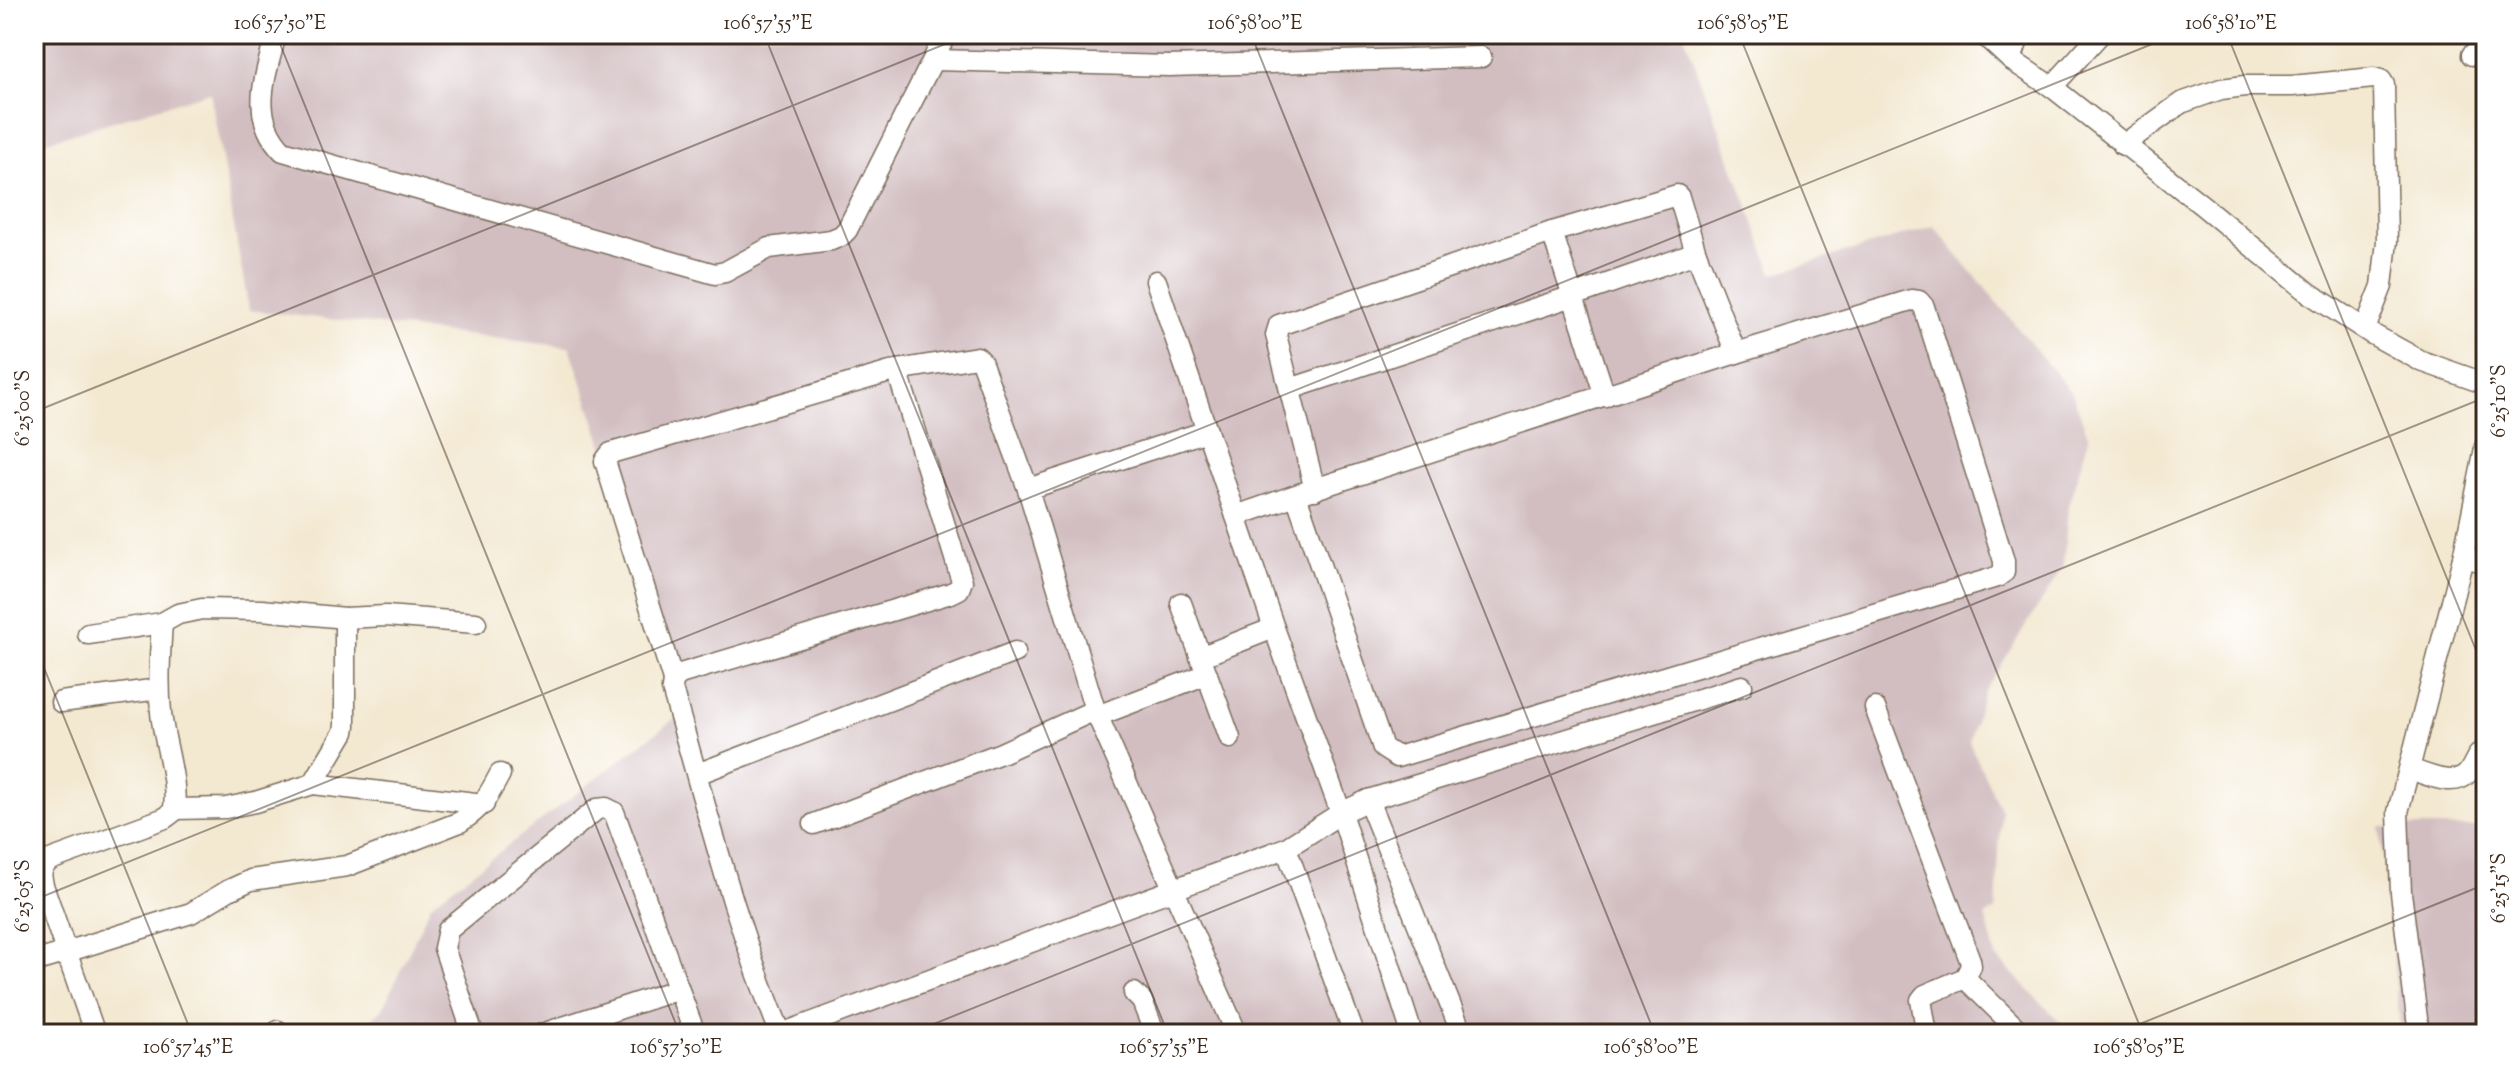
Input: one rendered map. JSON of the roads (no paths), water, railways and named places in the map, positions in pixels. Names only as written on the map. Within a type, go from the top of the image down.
[{"type":"street","points":[[276,34],[261,114],[274,142],[283,151],[715,274],[725,272],[769,248],[831,240],[847,230],[946,34]]},
{"type":"street","points":[[1983,34],[2011,60],[2052,87],[2309,293],[2421,361],[2486,384]]},
{"type":"street","points":[[2011,60],[2020,34]]},
{"type":"street","points":[[2052,87],[2100,34]]},
{"type":"street","points":[[934,60],[1169,66],[1481,57]]},
{"type":"street","points":[[2123,145],[2181,103],[2221,89],[2381,80],[2384,85],[2387,241],[2382,286],[2365,329]]},
{"type":"street","points":[[1236,516],[1305,492],[1736,353],[1911,300],[1919,301],[1924,307],[1934,336],[2004,561],[2004,572],[1997,577],[1397,757],[1387,753],[1305,492],[1290,389],[1276,335],[1277,328],[1552,232],[1677,195],[1696,253],[1736,353]]},
{"type":"street","points":[[1552,232],[1605,396]]},
{"type":"street","points":[[1290,389],[1696,253]]},
{"type":"street","points":[[1156,281],[1274,628],[1341,813],[1412,1034]]},
{"type":"street","points":[[1237,1034],[1176,890],[1096,713],[1028,489],[977,357],[897,370],[611,453],[605,461],[673,680],[672,689],[742,931],[781,1034],[1176,890],[1286,848],[1341,813],[1368,800],[1742,686]]},
{"type":"street","points":[[673,680],[680,674],[959,589],[962,581],[897,370]]},
{"type":"street","points":[[1028,489],[1207,431]]},
{"type":"street","points":[[2419,1034],[2398,860],[2398,812],[2463,558],[2486,444]]},
{"type":"street","points":[[2463,558],[2486,562]]},
{"type":"street","points":[[1181,603],[1230,738]]},
{"type":"street","points":[[88,634],[162,623],[178,614],[202,609],[476,623]]},
{"type":"street","points":[[313,784],[344,732],[345,618]]},
{"type":"street","points":[[95,1034],[41,873],[50,860],[165,818],[174,809],[176,797],[164,737],[159,689],[162,623]]},
{"type":"street","points":[[814,824],[1001,753],[1096,713],[1203,665],[1274,628]]},
{"type":"street","points":[[697,774],[1015,652]]},
{"type":"street","points":[[61,702],[159,689]]},
{"type":"street","points":[[1875,708],[1971,966],[1965,978],[1932,991],[1921,1000],[1927,1034]]},
{"type":"street","points":[[2410,769],[2440,778],[2456,779],[2467,773],[2474,758],[2486,748]]},
{"type":"street","points":[[34,962],[191,913],[251,880],[330,870],[365,861],[460,822],[484,804],[500,774]]},
{"type":"street","points":[[174,809],[226,808],[313,784],[484,804]]},
{"type":"street","points":[[1368,800],[1462,1034]]},
{"type":"street","points":[[473,1034],[444,948],[448,930],[597,809],[606,808],[614,812],[695,1034]]},
{"type":"street","points":[[1286,848],[1354,1034]]},
{"type":"street","points":[[1965,978],[2022,1034]]},
{"type":"street","points":[[542,1034],[679,989]]},
{"type":"street","points":[[1134,993],[1142,1001],[1155,1034]]}]
